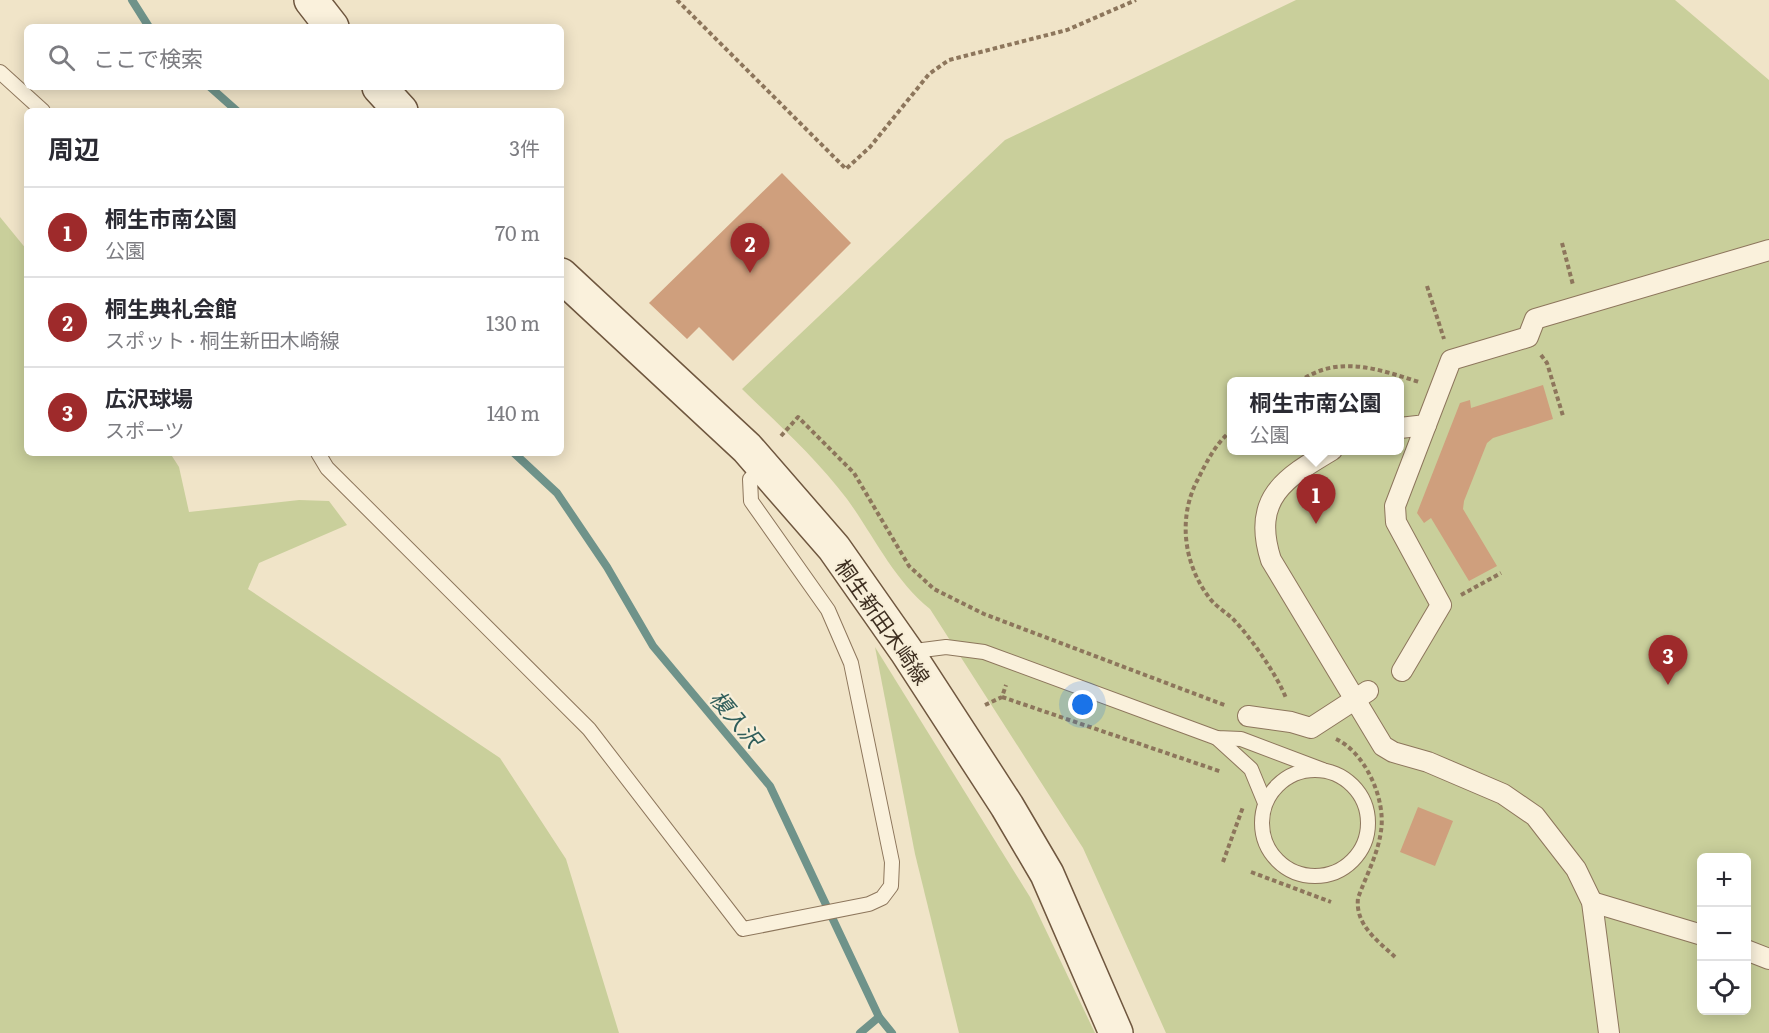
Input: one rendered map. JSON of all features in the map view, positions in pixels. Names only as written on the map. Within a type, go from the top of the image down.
[{"type":"main road","points":[[311,0],[330,24]]},
{"type":"main road","points":[[382,90],[398,108]]},
{"type":"main road","name":"桐生新田木崎線","points":[[564,278],[747,448],[834,548],[908,652],[1007,806],[1047,874],[1116,1033]]},
{"type":"street","points":[[1402,671],[1441,604],[1396,522],[1395,506],[1452,360],[1528,337],[1535,319],[1769,250]]},
{"type":"street","points":[[1404,428],[1426,426]]},
{"type":"street","points":[[1324,455],[1282,483],[1268,511],[1267,547],[1271,561],[1361,695],[1383,746],[1393,752],[1428,762],[1503,794],[1535,816],[1576,868],[1592,902],[1609,1033]]},
{"type":"street","points":[[1248,716],[1291,722],[1311,728],[1361,695]]},
{"type":"street","points":[[1592,902],[1697,934]]},
{"type":"street","points":[[1751,952],[1769,959]]},
{"type":"lane","points":[[0,72],[41,108]]},
{"type":"lane","points":[[320,456],[327,468],[589,729],[743,929],[869,904],[882,898],[891,886],[892,862],[850,663],[828,610],[750,501],[750,479],[763,466]]},
{"type":"lane","points":[[908,652],[946,647],[984,652],[1217,738],[1241,739],[1340,776],[1353,786],[1363,801],[1368,818],[1367,835],[1360,851],[1348,864],[1333,873],[1316,876],[1299,874],[1283,866],[1271,854],[1264,838],[1262,820],[1265,803],[1272,790],[1295,773],[1323,770]]},
{"type":"lane","points":[[1217,738],[1251,769],[1265,803]]},
{"type":"path","points":[[677,0],[846,169],[870,147],[929,74],[949,60],[1067,30],[1136,0]]},
{"type":"path","points":[[1562,243],[1579,306]]},
{"type":"path","points":[[1428,286],[1452,360]]},
{"type":"path","points":[[1528,337],[1547,363],[1563,416]]},
{"type":"path","points":[[1307,377],[1323,369],[1358,365],[1399,377]]},
{"type":"path","points":[[1404,378],[1440,389]]},
{"type":"path","points":[[781,436],[798,417],[854,473],[909,566],[946,596],[984,614],[1248,716]]},
{"type":"path","points":[[1227,435],[1218,444],[1194,486],[1187,507],[1187,552],[1196,576],[1209,598],[1234,620],[1284,692],[1291,722]]},
{"type":"path","points":[[1441,604],[1501,573]]},
{"type":"path","points":[[1002,697],[1006,685]]},
{"type":"path","points":[[985,705],[1002,697],[1226,772]]},
{"type":"path","points":[[1311,728],[1345,743],[1356,754],[1368,773],[1377,794],[1382,819],[1381,832],[1358,898],[1357,909],[1360,919],[1368,930],[1395,957]]},
{"type":"path","points":[[1223,862],[1244,804]]},
{"type":"path","points":[[1251,872],[1331,902]]},
{"type":"green space","points":[[1296,0],[1675,0],[1769,80],[1769,1033],[1166,1033],[1083,848],[930,609],[905,584],[847,499],[797,442],[742,389],[1005,140]]},
{"type":"green space","points":[[0,217],[24,246],[24,456],[172,456],[179,467],[189,512],[299,500],[329,501],[347,525],[259,563],[248,589],[500,758],[566,859],[619,1033],[0,1033]]},
{"type":"green space","points":[[875,647],[1030,897],[1095,1033],[959,1033],[915,854]]},
{"type":"building","points":[[782,173],[851,243],[733,361],[699,327],[687,339],[649,303]]},
{"type":"building","points":[[1543,385],[1553,419],[1493,438],[1487,443],[1464,501],[1463,509],[1497,566],[1469,581],[1431,518],[1424,523],[1417,513],[1460,403],[1470,400],[1471,408]]},
{"type":"building","points":[[1418,807],[1453,821],[1435,866],[1400,852]]},
{"type":"waterway","name":"榎入沢","points":[[132,0],[147,24]]},
{"type":"waterway","name":"榎入沢","points":[[213,90],[234,108]]},
{"type":"waterway","name":"榎入沢","points":[[517,456],[557,493],[607,567],[653,646],[770,786],[879,1017],[892,1033]]},
{"type":"waterway","points":[[860,1033],[879,1017]]},
{"type":"place","name":"桐生典礼会館","points":[[750,273]]},
{"type":"place","name":"桐生市南公園","points":[[1316,524]]},
{"type":"place","name":"広沢球場","points":[[1668,685]]}]
